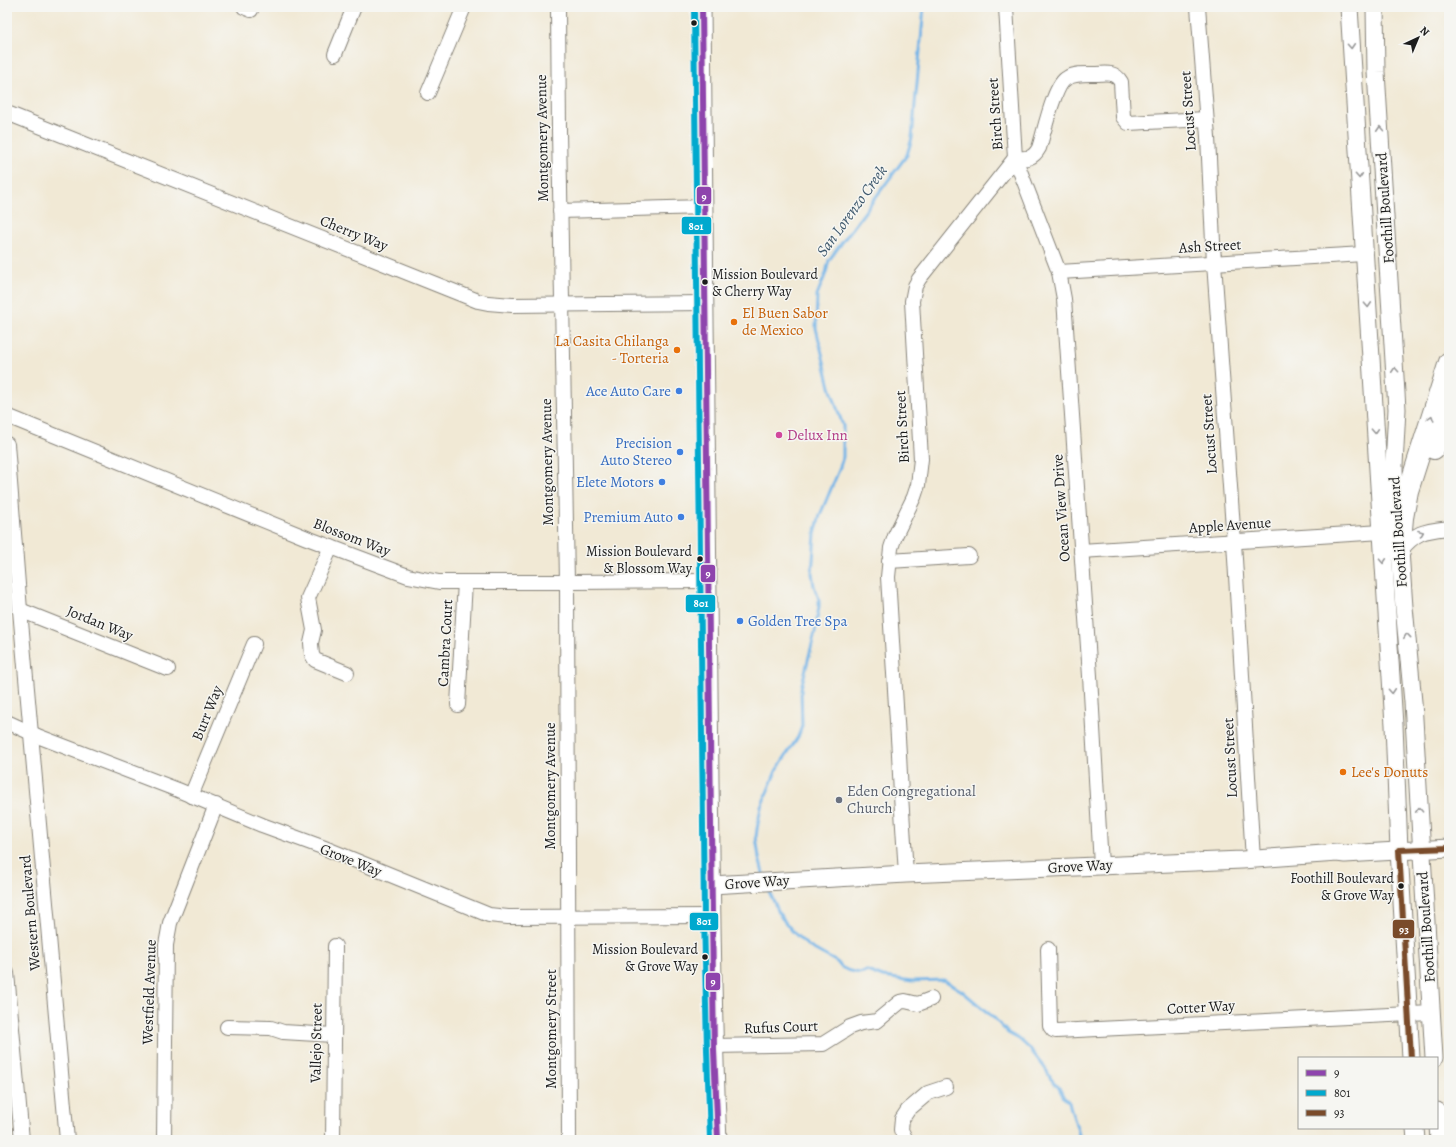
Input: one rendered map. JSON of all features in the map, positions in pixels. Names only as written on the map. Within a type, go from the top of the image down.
[{"type":"highway","points":[[1400,551],[1403,518],[1408,491],[1449,362]]},
{"type":"highway","points":[[1400,551],[1417,489],[1449,412]]},
{"type":"main road","points":[[702,7],[711,916],[713,1046],[718,1140]]},
{"type":"main road","name":"Foothill Boulevard","points":[[1349,7],[1394,725],[1399,850],[1411,1057]]},
{"type":"main road","name":"Foothill Boulevard","points":[[1364,7],[1368,25],[1376,43],[1376,72],[1397,402],[1394,465],[1395,508],[1413,702],[1434,1057]]},
{"type":"main road","points":[[1375,7],[1376,43]]},
{"type":"main road","name":"Grove Way","points":[[711,885],[1101,865],[1253,860],[1337,853],[1345,854],[1449,848]]},
{"type":"main road","points":[[1438,1126],[1439,1140]]},
{"type":"main road","points":[[1415,1129],[1416,1140]]},
{"type":"street","points":[[335,54],[354,7]]},
{"type":"street","points":[[428,93],[464,7]]},
{"type":"street","name":"Montgomery Avenue","points":[[558,7],[567,582],[567,917]]},
{"type":"street","name":"Birch Street","points":[[906,874],[889,599],[889,562],[895,536],[914,497],[921,473],[922,459],[912,301],[915,286],[1015,158],[1006,7]]},
{"type":"street","name":"Locust Street","points":[[1198,7],[1234,542],[1253,860]]},
{"type":"street","points":[[1015,158],[1028,159],[1036,153],[1039,148],[1057,89],[1064,80],[1074,75],[1110,73],[1118,78],[1121,82],[1123,117],[1128,123],[1206,118]]},
{"type":"street","name":"Cherry Way","points":[[7,113],[478,301],[512,304],[705,303]]},
{"type":"street","name":"Ocean View Drive","points":[[1015,158],[1059,272],[1064,299],[1093,722],[1101,865]]},
{"type":"street","points":[[560,211],[704,207]]},
{"type":"street","name":"Ash Street","points":[[1059,272],[1364,254]]},
{"type":"street","name":"Blossom Way","points":[[7,416],[331,547],[408,576],[439,582],[707,581]]},
{"type":"street","name":"Western Boulevard","points":[[7,444],[20,610],[67,1140]]},
{"type":"street","points":[[1400,551],[1416,535],[1426,531],[1449,528]]},
{"type":"street","name":"Apple Avenue","points":[[1081,551],[1382,532]]},
{"type":"street","points":[[331,547],[308,598],[314,630],[311,642],[312,655],[315,660],[347,673]]},
{"type":"street","points":[[889,562],[970,556]]},
{"type":"street","name":"Cambra Court","points":[[458,705],[465,582]]},
{"type":"street","name":"Jordan Way","points":[[20,610],[168,669]]},
{"type":"street","name":"Burr Way","points":[[191,796],[254,644]]},
{"type":"street","name":"Grove Way","points":[[7,722],[482,913],[508,917],[711,916]]},
{"type":"street","name":"Westfield Avenue","points":[[164,1140],[166,945],[170,923],[216,805]]},
{"type":"street","name":"Montgomery Street","points":[[567,917],[568,1140]]},
{"type":"street","name":"Vallejo Street","points":[[333,1140],[335,946]]},
{"type":"street","name":"Cotter Way","points":[[1048,949],[1050,1026],[1056,1031],[1431,1013]]},
{"type":"street","name":"Western Boulevard","points":[[7,973],[9,1012],[22,1140]]},
{"type":"street","name":"Rufus Court","points":[[713,1046],[823,1044],[856,1024],[877,1020],[900,1002],[905,1001],[918,1004],[931,999]]},
{"type":"street","points":[[227,1027],[271,1028],[283,1032],[333,1034]]},
{"type":"street","points":[[906,1140],[901,1130],[902,1119],[908,1110],[928,1093],[946,1087]]},
{"type":"waterway","name":"San Lorenzo Creek","points":[[764,877],[756,837],[761,807],[776,771],[798,737],[802,726],[801,688],[815,632],[819,606],[819,599],[814,586],[812,573],[815,534],[820,515],[843,457],[843,426],[830,387],[816,328],[817,295],[826,273],[829,260],[907,155],[912,138],[924,7]]},
{"type":"waterway","name":"San Lorenzo Creek","points":[[767,887],[781,917],[794,933],[808,946],[837,962],[841,967],[859,973],[867,971],[883,977],[912,981],[944,980],[962,991],[995,1019],[1008,1033],[1019,1039],[1030,1049],[1059,1088],[1064,1098],[1069,1101],[1080,1140]]},
{"type":"transit line","name":"801","points":[[694,7],[704,916],[710,1140]]},
{"type":"transit line","name":"9","points":[[702,7],[712,916],[714,1050],[718,1140]]},
{"type":"transit line","name":"93","points":[[1411,1057],[1399,850],[1449,848]]},
{"type":"place","name":"Mission Boulevard & Cherry Way","points":[[705,282]]},
{"type":"place","name":"El Buen Sabor de Mexico","points":[[734,322]]},
{"type":"place","name":"La Casita Chilanga - Torteria","points":[[677,350]]},
{"type":"place","name":"Ace Auto Care","points":[[679,391]]},
{"type":"place","name":"Delux Inn","points":[[779,435]]},
{"type":"place","name":"Precision Auto Stereo","points":[[680,452]]},
{"type":"place","name":"Elete Motors","points":[[662,482]]},
{"type":"place","name":"Premium Auto","points":[[681,517]]},
{"type":"place","name":"Mission Boulevard & Blossom Way","points":[[700,559]]},
{"type":"place","name":"Golden Tree Spa","points":[[740,621]]},
{"type":"place","name":"Lee's Donuts","points":[[1343,772]]},
{"type":"place","name":"Eden Congregational Church","points":[[839,800]]},
{"type":"place","name":"Foothill Boulevard & Grove Way","points":[[1401,886]]},
{"type":"place","name":"Mission Boulevard & Grove Way","points":[[705,957]]}]
